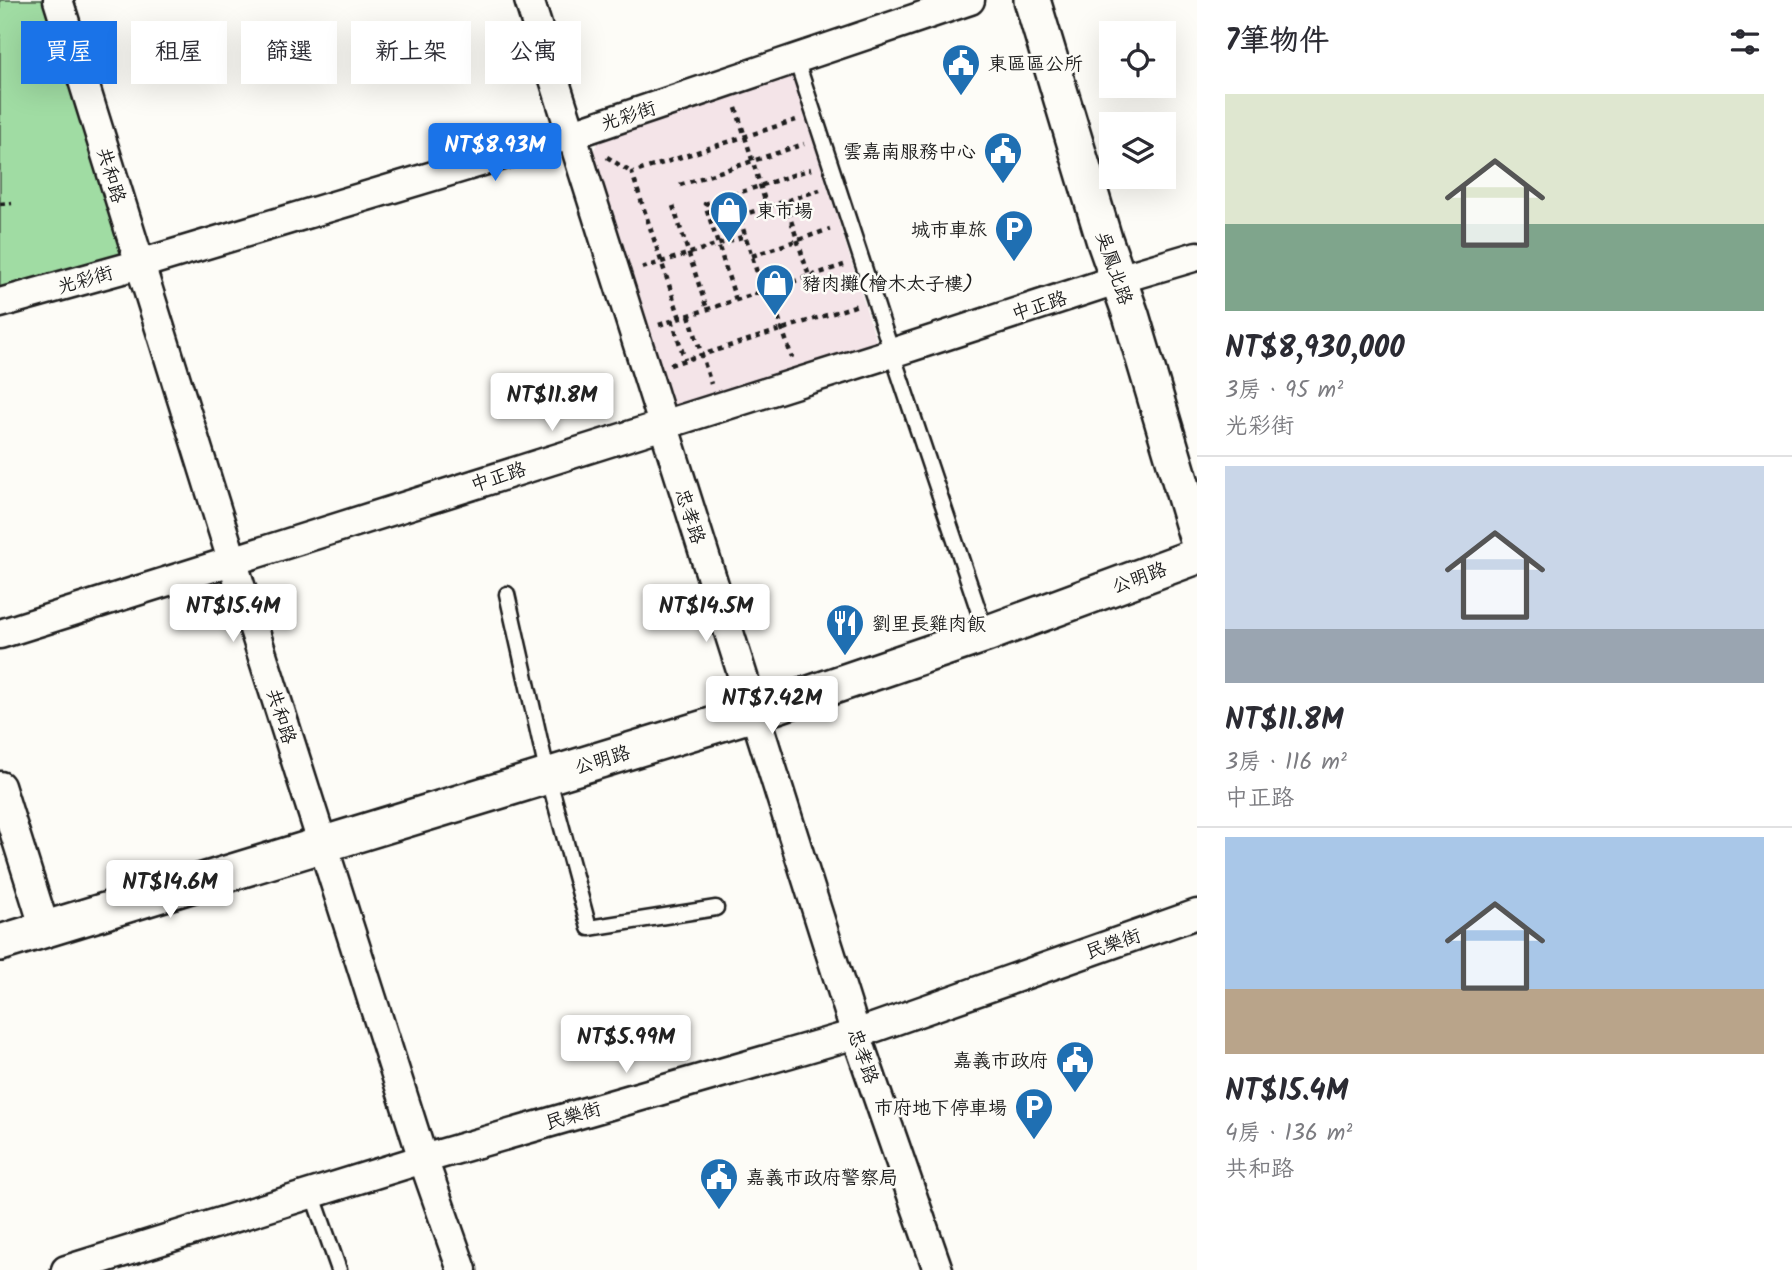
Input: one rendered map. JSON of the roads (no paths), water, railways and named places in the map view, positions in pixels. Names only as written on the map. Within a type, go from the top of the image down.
[{"type":"street","name":"共和路","points":[[58,0],[232,560],[461,1270]]},
{"type":"street","name":"忠孝路","points":[[529,0],[856,1034],[938,1270]]},
{"type":"street","name":"光彩街","points":[[0,303],[140,264],[570,135],[970,0]]},
{"type":"street","name":"吳鳳北路","points":[[1032,0],[1104,239],[1131,315],[1197,537]]},
{"type":"street","name":"中正路","points":[[0,634],[1119,279],[1197,257]]},
{"type":"street","name":"公明路","points":[[0,943],[754,713],[986,634],[1197,556]]},
{"type":"street","points":[[0,786],[45,929]]},
{"type":"street","name":"民樂街","points":[[66,1270],[423,1158],[856,1034],[1197,914]]},
{"type":"lane","points":[[796,59],[986,634]]},
{"type":"lane","points":[[507,594],[548,776],[589,928],[716,908]]},
{"type":"lane","points":[[312,1194],[339,1270]]},
{"type":"place","name":"東區區公所","points":[[961,97]]},
{"type":"place","name":"雲嘉南服務中心","points":[[1003,185]]},
{"type":"place","name":"東市場","points":[[729,244]]},
{"type":"place","name":"城市車旅","points":[[1014,263]]},
{"type":"place","name":"豬肉攤(檜木太子樓)","points":[[775,317]]},
{"type":"place","name":"劉里長雞肉飯","points":[[845,657]]},
{"type":"place","name":"嘉義市政府","points":[[1075,1094]]},
{"type":"place","name":"市府地下停車場","points":[[1034,1141]]},
{"type":"place","name":"嘉義市政府警察局","points":[[719,1211]]}]
